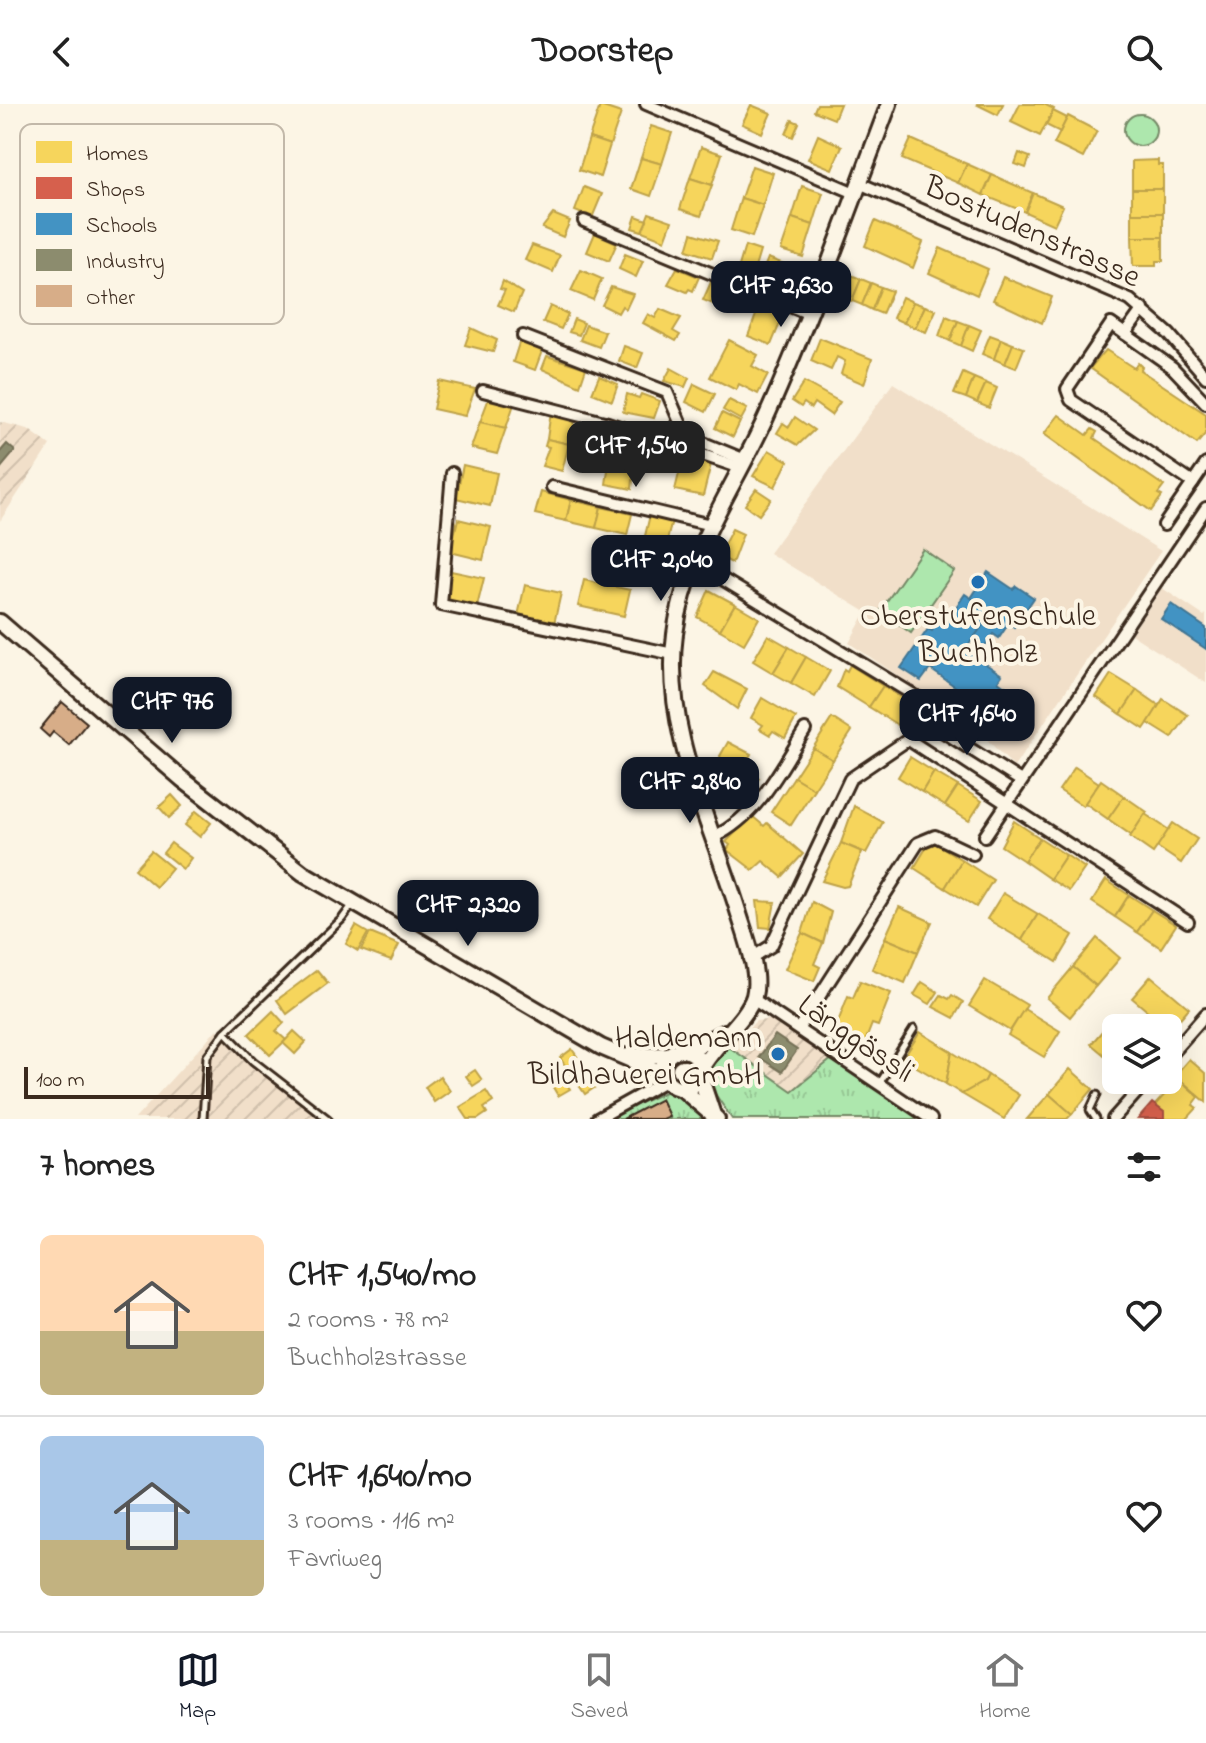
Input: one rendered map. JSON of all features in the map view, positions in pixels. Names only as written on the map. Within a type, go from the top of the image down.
[{"type":"street","name":"Bostudenstrasse","points":[[646,104],[1115,292],[1143,309],[1206,377]]},
{"type":"street","points":[[681,1088],[692,1085],[725,1032],[753,999],[755,984],[678,720],[673,654],[682,598],[694,562],[743,464],[807,313],[889,104]]},
{"type":"street","points":[[584,221],[807,313]]},
{"type":"street","points":[[1125,334],[1143,309]]},
{"type":"street","points":[[1193,483],[1067,395],[1069,383],[1111,324],[1172,367],[1206,403]]},
{"type":"street","points":[[523,336],[667,392],[686,436],[743,464]]},
{"type":"street","points":[[483,391],[608,423],[743,464]]},
{"type":"street","points":[[1164,525],[1206,464]]},
{"type":"street","points":[[452,473],[441,605],[673,654]]},
{"type":"street","points":[[552,487],[711,525]]},
{"type":"street","points":[[985,836],[1206,508]]},
{"type":"street","points":[[694,562],[933,709],[931,724],[850,779],[771,946],[750,959]]},
{"type":"street","points":[[0,622],[251,836],[353,903],[601,1047],[665,1077],[715,1117]]},
{"type":"street","points":[[931,724],[1021,781]]},
{"type":"street","points":[[714,837],[750,811],[762,798],[805,730]]},
{"type":"street","points":[[909,740],[1188,922]]},
{"type":"street","points":[[799,1028],[918,843],[935,836],[973,854]]},
{"type":"street","name":"Länggässli","points":[[753,999],[931,1119]]},
{"type":"street","points":[[1182,1041],[1206,1014]]},
{"type":"street","points":[[623,1056],[669,1055],[687,1051],[725,1032]]},
{"type":"street","points":[[687,1051],[697,1057],[715,1117]]},
{"type":"street","points":[[597,1119],[665,1077],[669,1055]]},
{"type":"street","points":[[1113,1119],[1135,1094]]},
{"type":"lane","points":[[203,1119],[207,1056],[225,1032],[342,919],[353,903]]},
{"type":"lane","points":[[879,1084],[914,1029]]},
{"type":"lane","points":[[225,1032],[253,1061],[328,1119]]},
{"type":"lane","points":[[1096,1119],[1090,1110],[1097,1095]]},
{"type":"shaded area","name":"Oberstufenschule Buchholz","points":[[893,383],[1161,551],[1014,767],[953,705],[918,689],[849,643],[866,612],[769,553]]},
{"type":"shaded area","points":[[0,422],[28,429],[50,445],[0,521]]},
{"type":"shaded area","points":[[1162,588],[1204,616],[1206,614],[1206,683],[1131,634]]},
{"type":"shaded area","points":[[776,1019],[833,1058],[793,1091],[729,1047],[756,1021]]},
{"type":"shaded area","points":[[217,1029],[263,1074],[319,1113],[312,1119],[135,1119]]},
{"type":"green space","points":[[1140,114],[1152,118],[1156,130],[1152,142],[1140,146],[1128,142],[1124,130],[1128,118]]},
{"type":"green space","points":[[923,549],[954,571],[911,633],[880,611]]},
{"type":"green space","points":[[729,1047],[792,1091],[833,1058],[921,1119],[732,1119],[709,1085],[712,1065]]},
{"type":"green space","points":[[667,1091],[682,1096],[705,1119],[604,1119]]},
{"type":"building: Homes","points":[[817,104],[840,104],[834,119],[814,111]]},
{"type":"building: Homes","points":[[976,104],[1003,104],[998,115]]},
{"type":"building: Homes","points":[[1020,104],[1044,104],[1054,109],[1040,136],[1011,122]]},
{"type":"building: Homes","points":[[751,105],[771,113],[762,133],[742,124]]},
{"type":"building: Homes","points":[[600,106],[621,113],[610,145],[589,138]]},
{"type":"building: Homes","points":[[1053,111],[1067,118],[1060,132],[1046,125]]},
{"type":"building: Homes","points":[[1068,116],[1097,131],[1083,158],[1054,144]]},
{"type":"building: Homes","points":[[792,120],[799,123],[793,137],[786,134]]},
{"type":"building: Homes","points":[[651,126],[672,133],[662,164],[641,158]]},
{"type":"building: Homes","points":[[818,135],[842,146],[832,169],[808,159]]},
{"type":"building: Homes","points":[[589,138],[610,145],[600,177],[579,170]]},
{"type":"building: Homes","points":[[911,139],[967,164],[958,183],[902,159]]},
{"type":"building: Homes","points":[[701,147],[722,154],[712,185],[690,178]]},
{"type":"building: Homes","points":[[1019,153],[1030,157],[1026,168],[1015,164]]},
{"type":"building: Homes","points":[[641,158],[662,164],[651,196],[631,189]]},
{"type":"building: Homes","points":[[1158,160],[1158,165],[1163,165],[1163,189],[1132,189],[1132,161]]},
{"type":"building: Homes","points":[[967,164],[992,175],[983,195],[958,183]]},
{"type":"building: Homes","points":[[752,166],[773,173],[763,205],[741,198]]},
{"type":"building: Homes","points":[[992,175],[1033,193],[1025,212],[983,195]]},
{"type":"building: Homes","points":[[690,178],[712,185],[701,216],[680,209]]},
{"type":"building: Homes","points":[[802,186],[823,193],[813,225],[792,218]]},
{"type":"building: Homes","points":[[584,187],[602,194],[592,218],[575,211]]},
{"type":"building: Homes","points":[[1132,189],[1163,189],[1163,213],[1132,213]]},
{"type":"building: Homes","points":[[1033,193],[1063,206],[1054,225],[1025,212]]},
{"type":"building: Homes","points":[[741,198],[763,205],[752,237],[731,230]]},
{"type":"building: Homes","points":[[649,213],[672,221],[665,240],[642,231]]},
{"type":"building: Homes","points":[[1132,213],[1163,213],[1163,237],[1132,237]]},
{"type":"building: Homes","points":[[553,214],[570,221],[563,237],[542,228]]},
{"type":"building: Homes","points":[[636,216],[647,220],[642,231],[632,228]]},
{"type":"building: Homes","points":[[792,218],[813,225],[803,257],[781,250]]},
{"type":"building: Homes","points":[[875,221],[923,242],[913,268],[865,246]]},
{"type":"building: Homes","points":[[595,233],[617,243],[609,261],[587,252]]},
{"type":"building: Homes","points":[[692,233],[718,241],[712,258],[687,250]]},
{"type":"building: Homes","points":[[1132,237],[1163,237],[1163,261],[1156,261],[1156,266],[1133,266]]},
{"type":"building: Homes","points":[[532,245],[560,255],[553,272],[525,260]]},
{"type":"building: Homes","points":[[745,246],[760,251],[751,281],[736,276]]},
{"type":"building: Homes","points":[[940,248],[988,269],[977,295],[929,273]]},
{"type":"building: Homes","points":[[625,254],[643,261],[636,277],[619,269]]},
{"type":"building: Homes","points":[[768,258],[787,265],[778,288],[759,281]]},
{"type":"building: Homes","points":[[677,268],[699,277],[693,291],[689,289],[687,292],[668,284]]},
{"type":"building: Homes","points":[[581,270],[602,279],[593,300],[571,291]]},
{"type":"building: Homes","points":[[851,275],[861,279],[852,301],[842,296]]},
{"type":"building: Homes","points":[[1003,277],[1052,297],[1042,323],[993,300]]},
{"type":"building: Homes","points":[[861,279],[871,283],[862,305],[852,301]]},
{"type":"building: Homes","points":[[503,281],[522,293],[514,312],[498,305],[505,290],[500,289]]},
{"type":"building: Homes","points":[[711,282],[728,289],[726,294],[732,296],[726,309],[703,300]]},
{"type":"building: Homes","points":[[871,283],[881,287],[872,310],[862,305]]},
{"type":"building: Homes","points":[[611,287],[633,294],[626,309],[622,306],[618,313],[602,305]]},
{"type":"building: Homes","points":[[881,287],[892,291],[882,314],[872,310]]},
{"type":"building: Homes","points":[[902,297],[913,302],[904,323],[893,318]]},
{"type":"building: Homes","points":[[761,302],[785,311],[771,345],[748,336]]},
{"type":"building: Homes","points":[[913,302],[925,306],[915,328],[904,323]]},
{"type":"building: Homes","points":[[550,306],[568,314],[561,329],[543,322]]},
{"type":"building: Homes","points":[[925,306],[936,310],[926,332],[915,328]]},
{"type":"building: Homes","points":[[660,309],[681,318],[673,331],[680,335],[676,341],[643,323],[648,314],[655,318]]},
{"type":"building: Homes","points":[[946,316],[958,321],[950,341],[939,336]]},
{"type":"building: Homes","points":[[574,319],[584,323],[579,335],[569,332]]},
{"type":"building: Homes","points":[[958,321],[969,325],[961,346],[950,341]]},
{"type":"building: Homes","points":[[586,325],[605,332],[599,347],[580,340]]},
{"type":"building: Homes","points":[[969,325],[981,330],[972,351],[961,346]]},
{"type":"building: Homes","points":[[471,328],[497,340],[493,352],[465,345]]},
{"type":"building: Homes","points":[[990,335],[1001,339],[994,359],[982,354]]},
{"type":"building: Homes","points":[[820,338],[872,359],[864,384],[841,374],[845,361],[837,357],[831,370],[811,361]]},
{"type":"building: Homes","points":[[1001,339],[1013,344],[1005,364],[994,359]]},
{"type":"building: Homes","points":[[520,340],[543,348],[535,370],[513,362]]},
{"type":"building: Homes","points":[[729,340],[758,355],[752,366],[768,375],[758,394],[739,384],[736,390],[710,377]]},
{"type":"building: Homes","points":[[1013,344],[1024,348],[1016,368],[1005,364]]},
{"type":"building: Homes","points":[[624,346],[643,353],[637,368],[619,361]]},
{"type":"building: Homes","points":[[1106,350],[1134,368],[1138,363],[1142,367],[1140,370],[1206,414],[1206,433],[1197,444],[1090,368]]},
{"type":"building: Homes","points":[[547,356],[586,368],[580,386],[542,369]]},
{"type":"building: Homes","points":[[671,368],[689,378],[685,387],[664,381]]},
{"type":"building: Homes","points":[[963,373],[974,378],[966,398],[954,394]]},
{"type":"building: Homes","points":[[599,376],[618,384],[612,401],[592,393]]},
{"type":"building: Homes","points":[[974,378],[986,383],[977,403],[966,398]]},
{"type":"building: Homes","points":[[439,381],[475,389],[465,416],[433,409]]},
{"type":"building: Homes","points":[[804,382],[840,402],[831,415],[814,403],[811,408],[804,403],[801,407],[792,401]]},
{"type":"building: Homes","points":[[986,383],[997,388],[989,408],[977,403]]},
{"type":"building: Homes","points":[[694,384],[715,394],[706,412],[686,402]]},
{"type":"building: Homes","points":[[627,394],[639,398],[641,394],[660,401],[654,418],[623,412]]},
{"type":"building: Homes","points":[[489,398],[514,404],[506,428],[480,422]]},
{"type":"building: Homes","points":[[729,400],[747,409],[741,420],[723,410]]},
{"type":"building: Homes","points":[[551,411],[576,417],[569,444],[547,439]]},
{"type":"building: Homes","points":[[722,413],[740,422],[733,437],[715,428]]},
{"type":"building: Homes","points":[[1059,415],[1087,435],[1092,429],[1097,432],[1094,438],[1164,486],[1158,494],[1162,496],[1151,511],[1044,434]]},
{"type":"building: Homes","points":[[795,417],[814,430],[798,445],[777,433],[783,423],[789,427]]},
{"type":"building: Homes","points":[[480,422],[506,428],[497,454],[471,448]]},
{"type":"building: Homes","points":[[613,431],[639,437],[635,462],[610,456]]},
{"type":"building: Homes","points":[[547,439],[569,444],[562,471],[542,466],[549,447],[545,446]]},
{"type":"building: Homes","points":[[769,450],[788,461],[775,487],[753,476]]},
{"type":"building: Homes","points":[[610,456],[635,462],[632,489],[606,484]]},
{"type":"building: Homes","points":[[683,457],[711,464],[703,496],[675,490]]},
{"type":"building: Homes","points":[[463,465],[497,473],[490,506],[456,498]]},
{"type":"building: Homes","points":[[756,489],[771,499],[759,515],[745,505]]},
{"type":"building: Homes","points":[[541,492],[571,500],[566,521],[535,514]]},
{"type":"building: Homes","points":[[571,500],[601,507],[596,528],[566,521]]},
{"type":"building: Homes","points":[[601,507],[632,514],[627,535],[596,528]]},
{"type":"building: Homes","points":[[650,515],[672,520],[666,545],[644,540]]},
{"type":"building: Homes","points":[[458,519],[491,527],[483,560],[450,552]]},
{"type":"building: Homes","points":[[732,529],[743,534],[732,563],[718,556]]},
{"type":"building: Homes","points":[[644,540],[666,545],[659,573],[638,567]]},
{"type":"building: Homes","points":[[451,571],[484,578],[476,611],[443,603]]},
{"type":"building: Homes","points":[[584,580],[630,590],[624,616],[578,606]]},
{"type":"building: Homes","points":[[525,585],[561,593],[553,628],[517,620]]},
{"type":"building: Homes","points":[[709,590],[735,604],[720,630],[697,617]]},
{"type":"building: Homes","points":[[735,604],[759,618],[744,644],[720,630]]},
{"type":"building: Homes","points":[[768,635],[789,647],[773,673],[753,661]]},
{"type":"building: Homes","points":[[789,647],[806,657],[791,683],[773,673]]},
{"type":"building: Homes","points":[[806,657],[830,671],[815,697],[791,683]]},
{"type":"building: Homes","points":[[850,665],[883,686],[869,707],[837,687],[844,669],[847,671]]},
{"type":"building: Homes","points":[[714,672],[747,689],[737,709],[705,686]]},
{"type":"building: Homes","points":[[1111,674],[1137,690],[1121,714],[1096,697]]},
{"type":"building: Homes","points":[[883,686],[919,709],[904,729],[869,707]]},
{"type":"building: Homes","points":[[1137,690],[1160,706],[1144,729],[1121,714]]},
{"type":"building: Homes","points":[[762,698],[796,718],[785,738],[773,731],[770,735],[760,729],[763,725],[751,718]]},
{"type":"building: Homes","points":[[1163,699],[1188,715],[1172,738],[1148,723]]},
{"type":"building: Homes","points":[[832,718],[852,731],[833,760],[813,748]]},
{"type":"building: Homes","points":[[728,742],[751,754],[747,762],[752,761],[755,770],[750,772],[759,778],[743,801],[730,790],[720,756]]},
{"type":"building: Homes","points":[[813,748],[833,760],[814,789],[794,777]]},
{"type":"building: Homes","points":[[910,757],[934,772],[922,792],[898,777]]},
{"type":"building: Homes","points":[[1075,767],[1099,783],[1083,806],[1059,790]]},
{"type":"building: Homes","points":[[934,772],[958,786],[945,806],[922,792]]},
{"type":"building: Homes","points":[[794,777],[814,789],[791,825],[771,812]]},
{"type":"building: Homes","points":[[1101,780],[1124,796],[1108,819],[1085,803]]},
{"type":"building: Homes","points":[[958,786],[982,801],[969,821],[945,806]]},
{"type":"building: Homes","points":[[172,795],[182,806],[169,818],[159,807]]},
{"type":"building: Homes","points":[[1124,796],[1147,812],[1131,835],[1108,819]]},
{"type":"building: Homes","points":[[854,806],[883,822],[866,853],[841,843]]},
{"type":"building: Homes","points":[[196,811],[211,823],[200,837],[185,825]]},
{"type":"building: Homes","points":[[1145,814],[1169,830],[1153,853],[1130,837]]},
{"type":"building: Homes","points":[[752,816],[764,826],[767,823],[803,854],[782,877],[763,861],[753,870],[727,850],[730,845],[726,842]]},
{"type":"building: Homes","points":[[1014,821],[1040,838],[1024,861],[1001,846]]},
{"type":"building: Homes","points":[[1173,823],[1197,839],[1181,863],[1157,847]]},
{"type":"building: Homes","points":[[1040,838],[1066,855],[1050,879],[1024,861]]},
{"type":"building: Homes","points":[[931,840],[962,860],[945,888],[914,868]]},
{"type":"building: Homes","points":[[171,843],[191,858],[183,869],[163,853]]},
{"type":"building: Homes","points":[[841,843],[862,852],[848,886],[843,887],[822,881]]},
{"type":"building: Homes","points":[[151,851],[172,868],[156,887],[135,869]]},
{"type":"building: Homes","points":[[1066,855],[1085,868],[1069,891],[1050,879]]},
{"type":"building: Homes","points":[[962,860],[993,880],[976,907],[945,888]]},
{"type":"building: Homes","points":[[1106,880],[1129,895],[1115,917],[1092,902]]},
{"type":"building: Homes","points":[[1003,893],[1038,914],[1022,940],[987,919]]},
{"type":"building: Homes","points":[[1129,895],[1152,910],[1137,932],[1115,917]]},
{"type":"building: Homes","points":[[757,901],[775,902],[770,928],[760,927]]},
{"type":"building: Homes","points":[[812,902],[831,912],[823,943],[802,933]]},
{"type":"building: Homes","points":[[899,907],[932,922],[918,952],[885,938]]},
{"type":"building: Homes","points":[[1152,910],[1176,925],[1161,948],[1137,932]]},
{"type":"building: Homes","points":[[1038,914],[1073,935],[1057,962],[1022,940]]},
{"type":"building: Homes","points":[[356,926],[368,933],[358,951],[346,944]]},
{"type":"building: Homes","points":[[370,933],[399,945],[391,961],[361,950]]},
{"type":"building: Homes","points":[[802,933],[823,943],[814,964],[820,967],[814,981],[785,969]]},
{"type":"building: Homes","points":[[885,938],[918,952],[905,983],[872,969]]},
{"type":"building: Homes","points":[[1097,938],[1120,958],[1096,986],[1073,967]]},
{"type":"building: Homes","points":[[1073,967],[1096,986],[1070,1017],[1047,998]]},
{"type":"building: Homes","points":[[317,970],[328,983],[287,1014],[277,1000]]},
{"type":"building: Homes","points":[[1151,976],[1189,1008],[1182,1016],[1151,1014],[1132,998]]},
{"type":"building: Homes","points":[[985,980],[1027,1005],[1010,1031],[969,1006]]},
{"type":"building: Homes","points":[[860,981],[891,993],[878,1026],[872,1024],[863,1047],[833,1035],[848,996],[853,998]]},
{"type":"building: Homes","points":[[922,982],[938,992],[930,1004],[914,995]]},
{"type":"building: Homes","points":[[941,995],[949,999],[952,995],[963,1002],[954,1018],[933,1007]]},
{"type":"building: Homes","points":[[1024,1009],[1060,1031],[1044,1057],[1008,1035]]},
{"type":"building: Homes","points":[[273,1011],[284,1023],[276,1031],[286,1040],[270,1055],[249,1034]]},
{"type":"building: Homes","points":[[294,1031],[306,1042],[295,1054],[283,1043]]},
{"type":"building: Homes","points":[[1102,1031],[1102,1053],[1091,1044]]},
{"type":"building: Homes","points":[[920,1032],[952,1052],[946,1084],[903,1059]]},
{"type":"building: Homes","points":[[572,1049],[597,1086],[585,1094],[560,1058]]},
{"type":"building: Homes","points":[[952,1052],[988,1075],[985,1081],[962,1094],[946,1084]]},
{"type":"building: Homes","points":[[1189,1059],[1206,1074],[1206,1102],[1182,1081],[1182,1067]]},
{"type":"building: Homes","points":[[1070,1069],[1093,1089],[1072,1114],[1049,1094]]},
{"type":"building: Homes","points":[[475,1070],[482,1080],[473,1086],[466,1076]]},
{"type":"building: Homes","points":[[561,1075],[570,1089],[558,1096],[550,1082]]},
{"type":"building: Homes","points":[[988,1075],[1019,1095],[1004,1119],[962,1094],[985,1081]]},
{"type":"building: Homes","points":[[440,1076],[450,1091],[434,1102],[425,1087]]},
{"type":"building: Homes","points":[[1182,1082],[1199,1097],[1193,1105],[1197,1108],[1187,1119],[1164,1119],[1164,1112],[1155,1105],[1165,1094],[1182,1094]]},
{"type":"building: Homes","points":[[486,1091],[493,1102],[484,1108],[487,1113],[478,1119],[468,1119],[460,1107]]},
{"type":"building: Homes","points":[[1049,1094],[1072,1114],[1067,1119],[1027,1119]]},
{"type":"building: Shops","points":[[1152,1103],[1164,1112],[1164,1119],[1138,1119]]},
{"type":"building: Schools","points":[[988,572],[1013,589],[1016,586],[1034,598],[1014,627],[1009,623],[999,638],[993,634],[984,647],[972,640],[992,612],[971,598]]},
{"type":"building: Schools","points":[[965,594],[992,612],[965,650],[1002,675],[998,681],[1032,705],[1016,729],[971,698],[974,693],[970,689],[966,694],[930,669],[921,681],[901,668],[928,629],[932,631],[937,622],[943,626]]},
{"type":"building: Schools","points":[[1171,604],[1206,628],[1206,649],[1161,619]]},
{"type":"building: Industry","points":[[7,444],[15,451],[0,469],[0,452]]},
{"type":"building: Industry","name":"Haldemann Bildhauerei GmbH","points":[[775,1035],[797,1050],[782,1072],[759,1057]]},
{"type":"building: Other","points":[[62,702],[87,723],[69,745],[53,732],[49,737],[40,729]]},
{"type":"building: Other","points":[[661,1099],[669,1116],[662,1119],[623,1119]]},
{"type":"place","name":"Oberstufenschule Buchholz","points":[[978,582]]},
{"type":"place","name":"Haldemann Bildhauerei GmbH","points":[[778,1054]]}]
